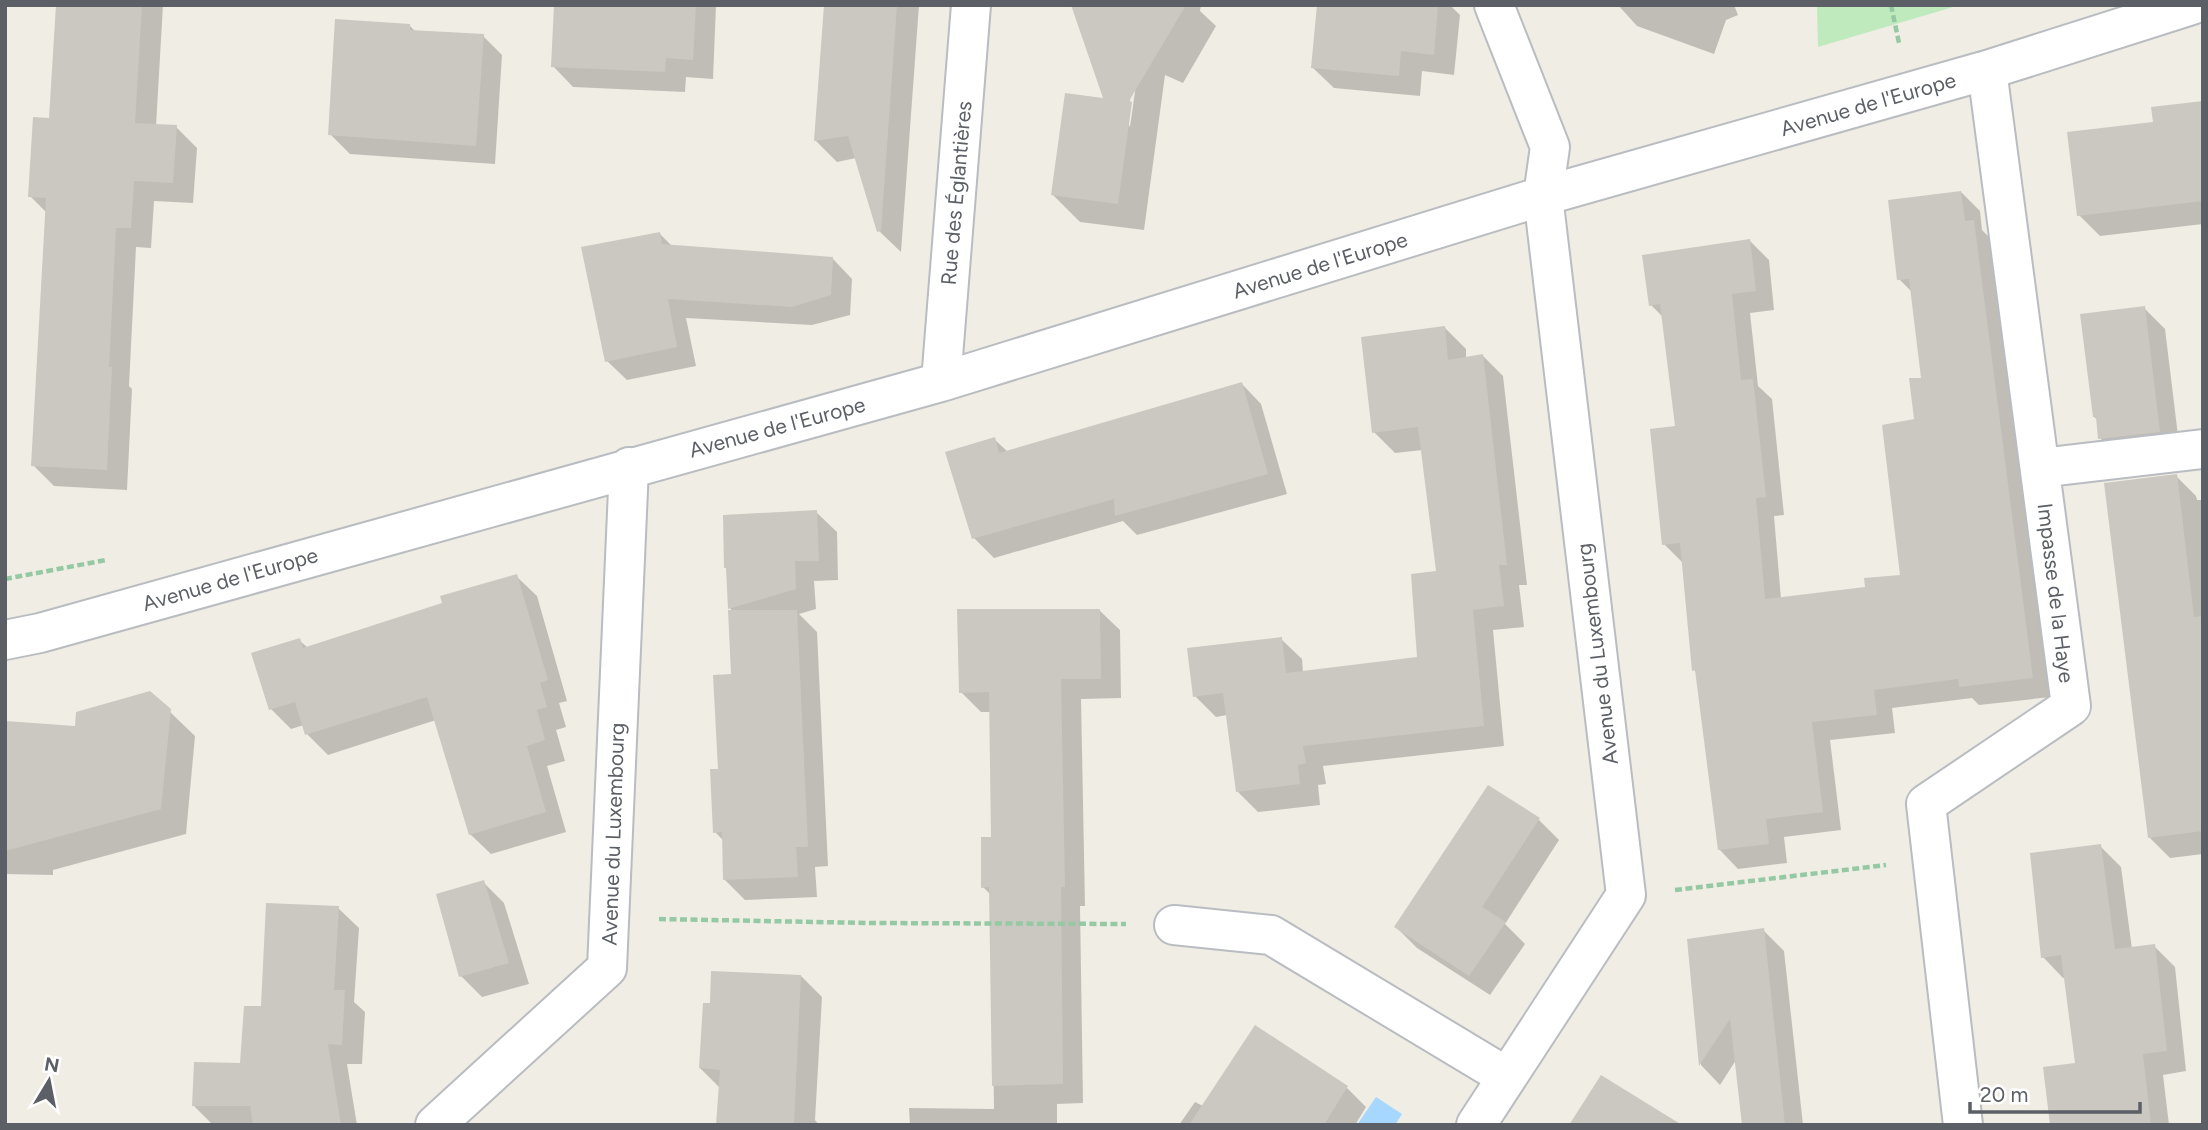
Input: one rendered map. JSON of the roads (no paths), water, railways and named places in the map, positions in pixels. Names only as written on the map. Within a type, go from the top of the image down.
[{"type":"street","name":"Rue des Églantières","points":[[941,382],[971,5]]},
{"type":"street","points":[[1494,5],[1550,147],[1543,196]]},
{"type":"street","name":"Avenue de l'Europe","points":[[5,640],[40,633],[941,382],[1543,196],[1987,70],[2192,5]]},
{"type":"street","name":"Impasse de la Haye","points":[[1962,1125],[1926,804],[2071,706],[1987,70]]},
{"type":"street","name":"Avenue du Luxembourg","points":[[1507,1077],[1626,895],[1543,196]]},
{"type":"street","points":[[2040,468],[2203,449]]},
{"type":"street","name":"Avenue du Luxembourg","points":[[435,1125],[607,968],[629,467]]},
{"type":"street","points":[[1174,925],[1271,935],[1507,1077],[1476,1125]]},
{"type":"water","points":[[1376,1097],[1402,1114],[1395,1125],[1357,1125]]}]
